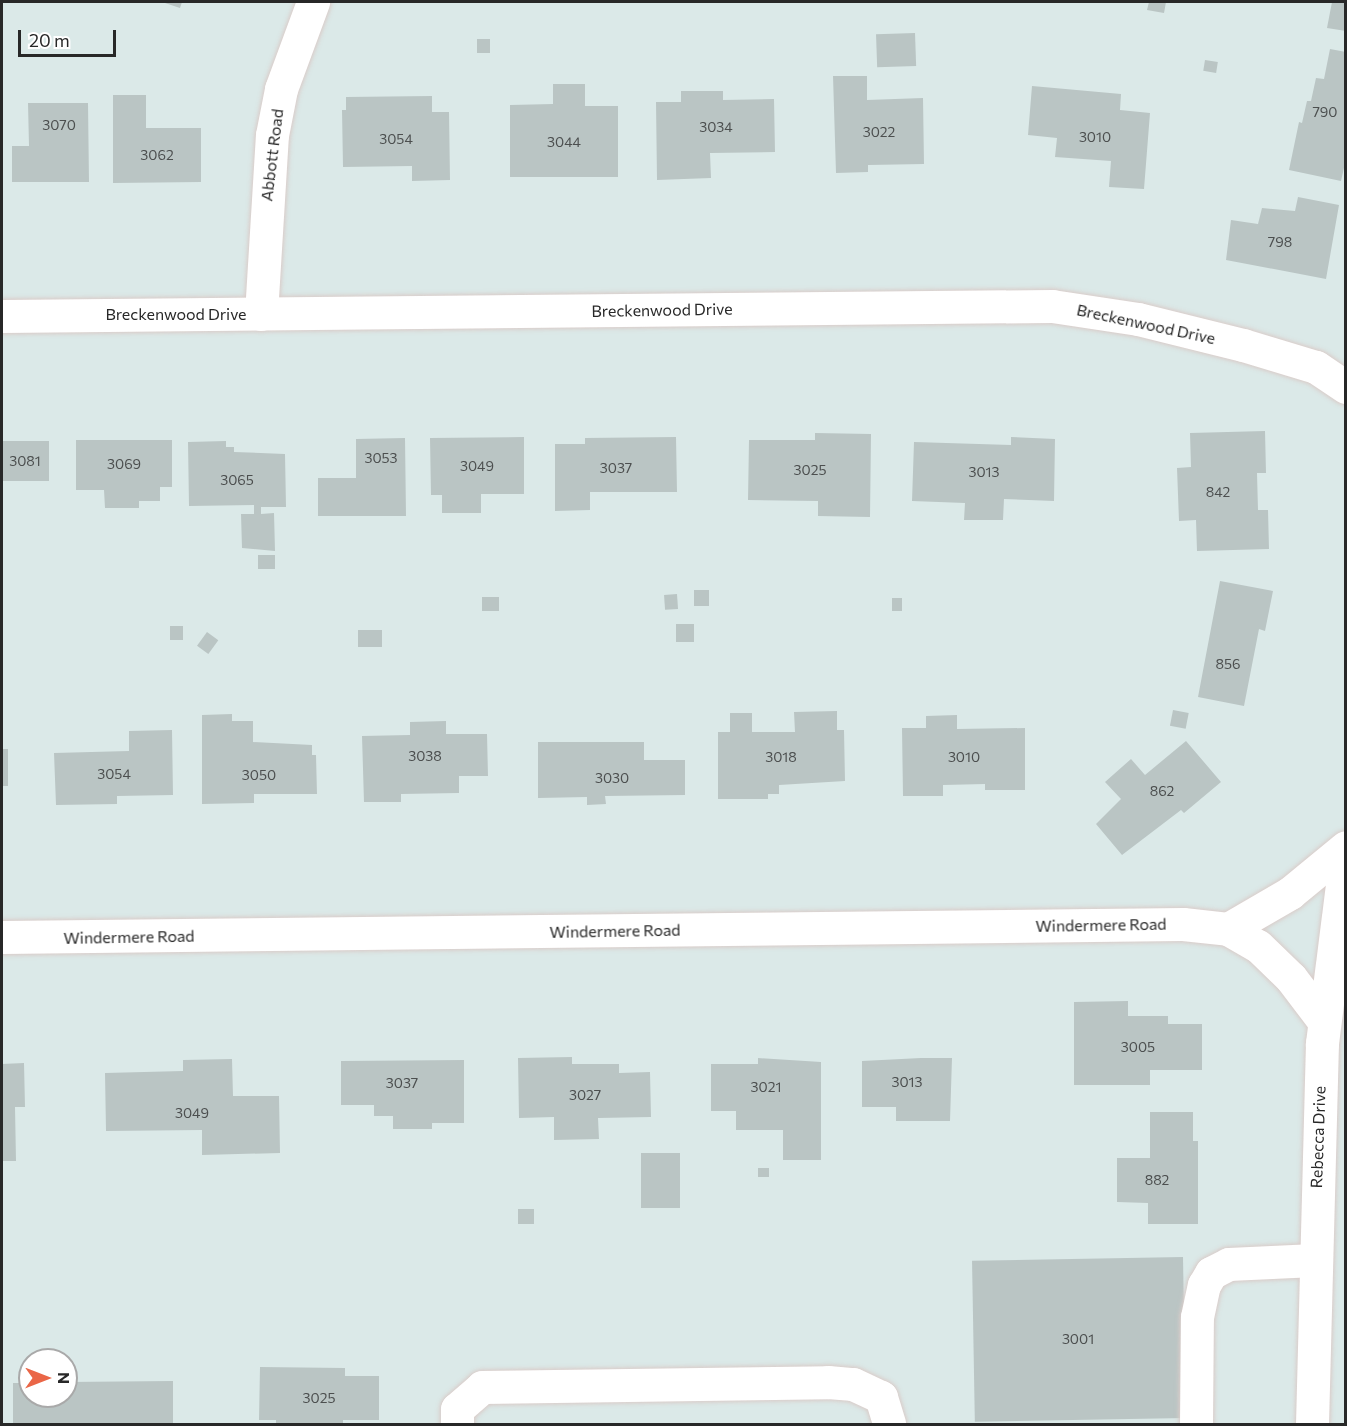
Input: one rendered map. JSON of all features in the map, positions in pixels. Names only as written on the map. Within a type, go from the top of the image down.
[{"type":"street","name":"Abbott Road","points":[[261,314],[272,135],[281,89],[313,2]]},
{"type":"street","name":"Breckenwood Drive","points":[[2,316],[1052,306],[1138,319],[1331,364],[1346,387]]},
{"type":"street","points":[[1228,929],[1290,893],[1346,846]]},
{"type":"street","name":"Rebecca Drive","points":[[1312,1425],[1314,1260],[1323,1020],[1346,852]]},
{"type":"street","name":"Windermere Road","points":[[2,938],[1183,924],[1228,929],[1258,946],[1291,978],[1323,1020]]},
{"type":"street","points":[[1196,1425],[1197,1317],[1204,1285],[1211,1273],[1240,1263],[1314,1260]]},
{"type":"street","points":[[457,1425],[457,1409],[482,1387],[828,1382],[853,1384],[881,1397],[889,1425]]},
{"type":"building","points":[[162,2],[182,2],[180,8]]},
{"type":"building","points":[[1149,2],[1166,2],[1164,13],[1147,10]]},
{"type":"building","points":[[1332,2],[1346,2],[1346,31],[1327,28]]},
{"type":"building","points":[[915,33],[916,66],[877,67],[876,34]]},
{"type":"building","points":[[477,39],[490,39],[490,53],[477,53]]},
{"type":"building","points":[[1330,49],[1346,52],[1346,159],[1341,181],[1289,170],[1299,122],[1302,123],[1307,101],[1311,101],[1316,78],[1324,79]]},
{"type":"building","points":[[1205,60],[1218,62],[1216,73],[1203,71]]},
{"type":"building","points":[[833,76],[867,76],[867,100],[923,98],[924,164],[868,165],[868,172],[836,173]]},
{"type":"building","points":[[553,84],[585,84],[585,106],[618,106],[618,177],[510,177],[510,105],[553,104]]},
{"type":"building","points":[[1032,86],[1121,94],[1120,110],[1150,113],[1144,189],[1109,187],[1111,161],[1055,157],[1057,138],[1028,135]]},
{"type":"building","points":[[681,91],[723,91],[723,100],[774,99],[775,152],[710,153],[711,178],[657,180],[656,102],[681,102]]},
{"type":"building","points":[[113,95],[146,95],[146,128],[201,128],[201,182],[113,183]]},
{"type":"building","points":[[432,96],[432,112],[449,112],[450,180],[412,181],[412,166],[343,167],[342,110],[346,110],[346,97]]},
{"type":"building","points":[[28,103],[88,103],[89,182],[12,182],[12,146],[29,146]]},
{"type":"building","points":[[1298,197],[1339,205],[1326,279],[1226,260],[1231,220],[1258,224],[1262,208],[1295,211]]},
{"type":"building","points":[[1265,431],[1266,473],[1257,473],[1258,510],[1268,510],[1269,549],[1197,551],[1196,520],[1179,521],[1177,468],[1191,467],[1190,433]]},
{"type":"building","points":[[815,433],[871,434],[870,517],[818,516],[818,501],[748,500],[749,440],[815,440]]},
{"type":"building","points":[[524,437],[524,494],[481,494],[481,513],[442,513],[442,495],[431,495],[430,438]]},
{"type":"building","points":[[676,437],[677,492],[590,492],[590,510],[555,511],[555,444],[585,444],[585,438]]},
{"type":"building","points":[[1011,437],[1055,439],[1054,501],[1004,499],[1003,520],[964,520],[965,503],[912,501],[914,442],[1011,445]]},
{"type":"building","points":[[405,438],[406,516],[318,516],[318,478],[356,478],[356,439]]},
{"type":"building","points":[[76,440],[172,440],[172,487],[160,487],[160,501],[139,501],[139,508],[105,508],[104,490],[76,490]]},
{"type":"building","points":[[2,441],[49,441],[49,481],[2,481]]},
{"type":"building","points":[[226,441],[226,447],[234,447],[234,452],[285,454],[286,507],[261,507],[261,514],[274,513],[275,551],[242,548],[241,514],[254,514],[254,505],[189,506],[188,442]]},
{"type":"building","points":[[258,555],[275,555],[275,569],[258,569]]},
{"type":"building","points":[[1220,581],[1273,591],[1265,631],[1259,629],[1244,706],[1198,697]]},
{"type":"building","points":[[694,590],[709,590],[709,606],[694,606]]},
{"type":"building","points":[[677,594],[678,609],[665,610],[664,595]]},
{"type":"building","points":[[482,597],[499,597],[499,611],[482,611]]},
{"type":"building","points":[[892,598],[902,598],[902,611],[892,611]]},
{"type":"building","points":[[676,624],[694,624],[694,642],[676,642]]},
{"type":"building","points":[[170,626],[183,626],[183,640],[170,640]]},
{"type":"building","points":[[358,630],[382,630],[382,647],[358,647]]},
{"type":"building","points":[[207,632],[218,640],[208,654],[197,646]]},
{"type":"building","points":[[1173,710],[1189,713],[1186,729],[1170,726]]},
{"type":"building","points":[[837,711],[837,730],[844,730],[845,781],[779,785],[779,794],[768,794],[768,799],[718,799],[718,732],[730,732],[730,713],[752,713],[752,732],[795,732],[794,712]]},
{"type":"building","points":[[232,714],[232,721],[253,721],[253,742],[312,745],[312,755],[316,755],[317,794],[254,794],[254,803],[202,804],[202,715]]},
{"type":"building","points":[[957,715],[957,729],[1025,728],[1025,790],[985,790],[985,784],[943,785],[943,796],[903,796],[902,728],[926,728],[926,716]]},
{"type":"building","points":[[446,721],[446,734],[487,734],[488,776],[459,776],[459,793],[401,794],[401,802],[364,802],[362,736],[410,735],[410,722]]},
{"type":"building","points":[[172,730],[173,795],[117,796],[117,804],[56,805],[54,753],[129,751],[129,731]]},
{"type":"building","points":[[1186,741],[1221,782],[1184,813],[1181,810],[1122,855],[1096,824],[1121,799],[1105,782],[1131,759],[1145,775]]},
{"type":"building","points":[[538,742],[644,742],[644,760],[685,760],[685,795],[605,796],[606,804],[587,805],[587,797],[538,798]]},
{"type":"building","points":[[2,749],[8,749],[8,786],[2,786]]},
{"type":"building","points":[[1128,1001],[1128,1016],[1168,1016],[1168,1024],[1202,1024],[1202,1070],[1150,1070],[1150,1085],[1074,1085],[1074,1002]]},
{"type":"building","points":[[572,1057],[572,1064],[619,1064],[619,1073],[650,1072],[651,1117],[598,1118],[599,1139],[554,1140],[554,1117],[519,1118],[518,1058]]},
{"type":"building","points":[[758,1058],[821,1062],[821,1160],[783,1160],[783,1130],[736,1130],[736,1111],[711,1111],[711,1064],[758,1064]]},
{"type":"building","points":[[952,1058],[950,1121],[896,1121],[896,1107],[862,1107],[862,1061]]},
{"type":"building","points":[[232,1059],[233,1096],[279,1096],[280,1153],[202,1155],[202,1130],[106,1131],[105,1073],[183,1071],[183,1060]]},
{"type":"building","points":[[464,1060],[464,1123],[432,1123],[432,1129],[393,1129],[393,1116],[374,1116],[374,1105],[341,1105],[341,1061]]},
{"type":"building","points":[[24,1063],[25,1107],[15,1107],[16,1161],[2,1161],[2,1064]]},
{"type":"building","points":[[1150,1112],[1193,1112],[1193,1141],[1198,1141],[1198,1224],[1148,1224],[1148,1203],[1117,1202],[1117,1158],[1150,1158]]},
{"type":"building","points":[[641,1153],[680,1153],[680,1208],[641,1208]]},
{"type":"building","points":[[758,1168],[769,1168],[769,1177],[758,1177]]},
{"type":"building","points":[[518,1209],[534,1209],[534,1224],[518,1224]]},
{"type":"building","points":[[1183,1257],[1186,1418],[975,1422],[972,1261]]},
{"type":"building","points":[[260,1367],[345,1368],[345,1376],[379,1376],[379,1420],[343,1420],[343,1424],[276,1424],[276,1420],[259,1420]]},
{"type":"building","points":[[173,1381],[173,1424],[13,1424],[13,1383],[18,1383],[18,1408],[78,1408],[78,1382]]}]
